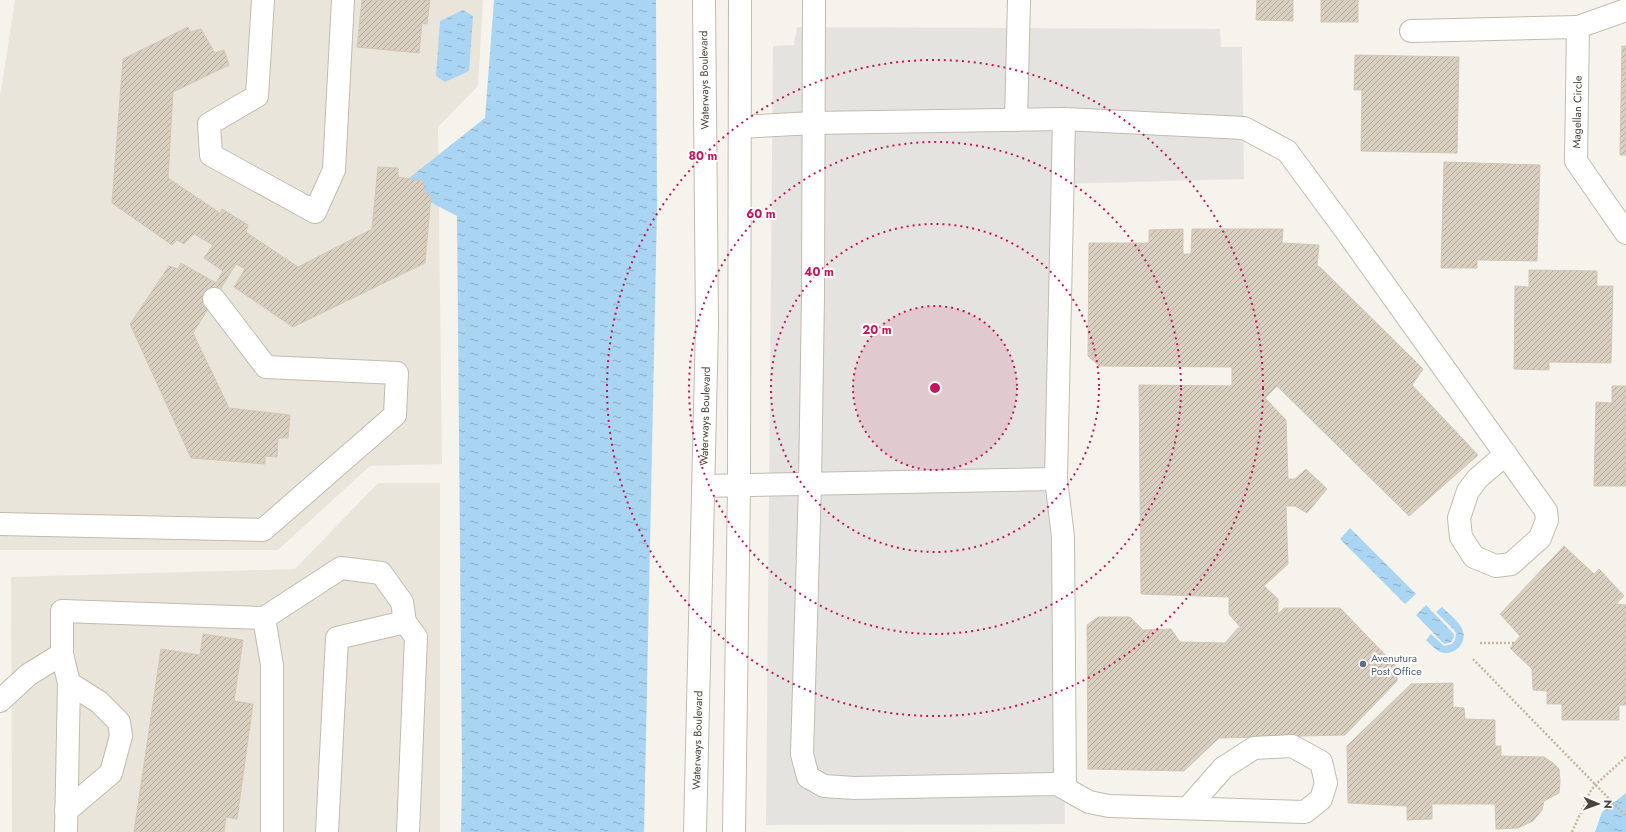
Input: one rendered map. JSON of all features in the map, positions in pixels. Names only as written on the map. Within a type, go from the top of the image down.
[{"type":"street","points":[[263,0],[257,96],[209,124],[211,155],[315,212],[334,170],[343,0]]},
{"type":"street","name":"Waterways Boulevard","points":[[695,832],[707,325],[704,0]]},
{"type":"street","points":[[734,832],[739,486],[740,0]]},
{"type":"street","points":[[814,0],[813,297],[810,484],[802,754],[808,777],[824,786],[854,788],[1057,784],[1089,802],[1109,806],[1305,812],[1321,799],[1326,784],[1321,762],[1292,746],[1254,748],[1223,768],[1188,808]]},
{"type":"street","points":[[1016,120],[1019,0]]},
{"type":"street","points":[[1411,31],[1578,27],[1626,10]]},
{"type":"street","name":"Magellan Circle","points":[[1578,27],[1576,161],[1626,233]]},
{"type":"street","points":[[740,127],[814,123],[1064,119],[1244,128],[1287,151],[1346,231],[1506,454],[1546,511],[1547,520],[1540,538],[1511,564],[1496,566],[1474,558],[1461,537],[1459,518],[1468,491],[1478,478],[1506,454]]},
{"type":"street","points":[[1064,119],[1056,479],[1063,537],[1065,788]]},
{"type":"street","points":[[0,524],[263,530],[395,415],[397,373],[266,367],[214,299]]},
{"type":"street","points":[[703,486],[1056,479]]},
{"type":"street","points":[[72,832],[66,822],[69,683],[62,654],[62,611],[264,618],[341,568],[381,574],[402,602],[405,622],[416,637],[408,832]]},
{"type":"street","points":[[264,618],[272,665],[272,832]]},
{"type":"street","points":[[327,832],[337,638],[405,622]]},
{"type":"street","points":[[0,701],[28,674],[62,654]]},
{"type":"street","points":[[66,822],[111,773],[121,736],[119,722],[99,702],[69,683]]},
{"type":"path","points":[[1480,643],[1514,643]]},
{"type":"path","points":[[1474,659],[1509,698],[1626,816]]},
{"type":"path","points":[[1572,832],[1590,792],[1595,785],[1626,757]]},
{"type":"shaded area","points":[[15,0],[483,0],[478,86],[438,127],[442,464],[370,466],[278,550],[0,550],[0,97]]},
{"type":"shaded area","points":[[797,27],[1220,29],[1221,47],[1242,47],[1244,179],[1060,184],[1065,824],[766,825],[773,46],[794,45]]},
{"type":"shaded area","points":[[378,483],[440,483],[440,832],[12,832],[11,577],[295,569]]},
{"type":"water","points":[[494,0],[656,0],[657,209],[644,832],[461,832],[462,773],[457,216],[399,186],[485,118]]},
{"type":"water","points":[[463,10],[473,16],[469,71],[445,82],[436,76],[440,21]]},
{"type":"water","points":[[1350,528],[1416,594],[1405,604],[1340,539]]},
{"type":"water","points":[[1426,605],[1454,634],[1451,642],[1445,644],[1442,642],[1416,615]]},
{"type":"water","points":[[1442,607],[1457,621],[1462,628],[1464,636],[1461,645],[1450,653],[1440,652],[1426,640],[1431,634],[1444,646],[1452,644],[1455,640],[1456,633],[1454,630],[1436,612]]},
{"type":"water","points":[[1626,793],[1626,832],[1595,832],[1602,812]]},
{"type":"building","points":[[362,0],[430,0],[427,24],[422,23],[419,53],[357,47]]},
{"type":"building","points":[[1257,0],[1293,0],[1293,21],[1256,20]]},
{"type":"building","points":[[1321,0],[1358,0],[1358,22],[1321,22]]},
{"type":"building","points":[[188,27],[190,32],[201,29],[215,53],[224,50],[229,65],[173,92],[168,178],[220,213],[222,209],[248,225],[246,232],[298,267],[372,229],[378,167],[398,168],[398,177],[424,181],[424,193],[431,195],[425,263],[293,327],[234,287],[245,269],[236,264],[193,333],[229,408],[290,415],[288,438],[278,438],[277,457],[265,456],[265,464],[191,458],[130,324],[169,266],[178,269],[181,263],[216,283],[223,271],[204,258],[213,245],[194,234],[184,244],[177,240],[172,245],[112,203],[123,59]]},
{"type":"building","points":[[1622,46],[1626,46],[1626,155],[1620,155]]},
{"type":"building","points":[[1355,55],[1459,57],[1457,153],[1361,151],[1362,90],[1354,90]]},
{"type":"building","points":[[1444,162],[1540,165],[1537,261],[1477,260],[1477,268],[1441,268]]},
{"type":"building","points":[[1183,229],[1183,254],[1191,254],[1192,229],[1283,229],[1282,243],[1319,245],[1317,266],[1320,267],[1423,369],[1412,385],[1478,455],[1409,516],[1277,386],[1265,398],[1286,420],[1288,479],[1295,479],[1306,469],[1327,489],[1307,513],[1295,506],[1286,506],[1288,564],[1265,585],[1263,585],[1278,599],[1278,614],[1284,608],[1340,608],[1397,667],[1397,681],[1345,735],[1219,738],[1184,771],[1088,769],[1087,625],[1098,617],[1130,617],[1143,630],[1171,629],[1180,642],[1225,643],[1238,628],[1241,628],[1229,614],[1229,597],[1141,594],[1139,385],[1232,386],[1232,367],[1099,366],[1088,356],[1089,243],[1149,243],[1149,230]]},
{"type":"building","points":[[1529,270],[1597,271],[1597,286],[1613,286],[1611,363],[1549,362],[1549,370],[1514,369],[1515,286],[1529,287]]},
{"type":"building","points":[[1612,386],[1626,386],[1626,486],[1594,486],[1596,402],[1612,403]]},
{"type":"building","points":[[1564,546],[1594,574],[1599,569],[1624,596],[1616,604],[1626,605],[1626,705],[1619,705],[1619,720],[1562,720],[1562,704],[1547,704],[1547,691],[1533,690],[1532,669],[1510,648],[1520,636],[1500,614]]},
{"type":"building","points":[[203,634],[243,640],[234,701],[253,704],[237,819],[226,817],[224,832],[134,832],[161,649],[200,655]]},
{"type":"building","points":[[1453,683],[1453,707],[1464,708],[1465,719],[1495,720],[1495,746],[1501,746],[1501,756],[1544,757],[1559,769],[1559,793],[1544,801],[1542,810],[1533,821],[1518,828],[1496,829],[1495,804],[1432,804],[1432,819],[1407,820],[1407,806],[1348,803],[1347,746],[1411,684]]},
{"type":"place","name":"Avenutura Post Office","points":[[1363,664]]}]
